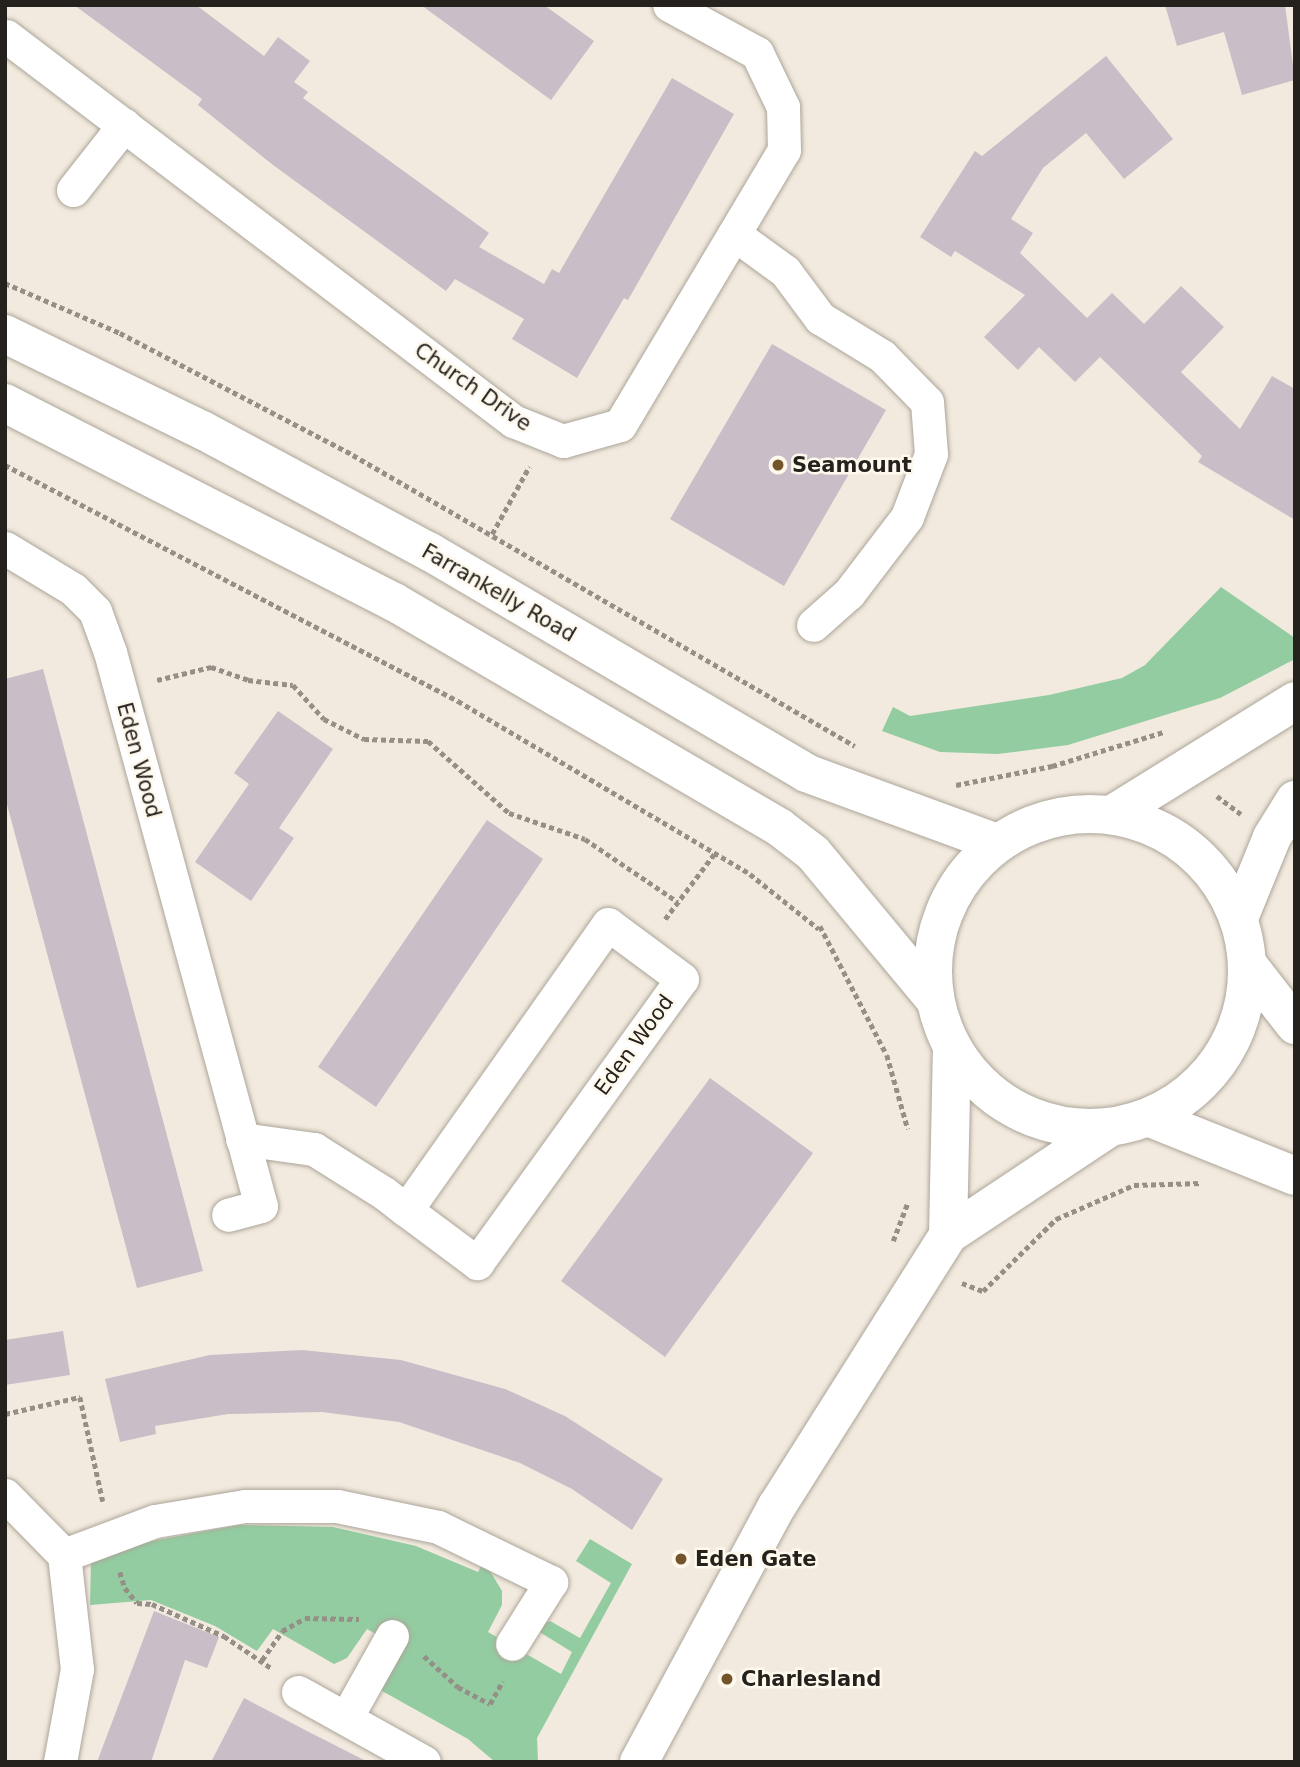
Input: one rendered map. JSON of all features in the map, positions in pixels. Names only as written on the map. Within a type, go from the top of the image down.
[{"type":"main road","name":"Farrankelly Road","points":[[5,334],[204,431],[418,545],[806,773],[997,843]]},
{"type":"main road","points":[[5,403],[394,602],[779,827],[813,853],[934,1000],[952,1047],[983,1087],[1024,1115],[1066,1127],[1108,1128],[1150,1118],[1191,1093],[1223,1058],[1242,1014],[1249,966],[1239,918],[1220,880],[1191,848],[1154,826],[1113,814],[1072,813],[1032,823],[997,843],[964,874],[943,912],[933,955],[934,1000]]},
{"type":"main road","points":[[1113,814],[1295,701]]},
{"type":"main road","points":[[1239,918],[1272,837],[1295,800]]},
{"type":"main road","points":[[1249,966],[1295,1026]]},
{"type":"main road","points":[[948,1235],[952,1047]]},
{"type":"main road","points":[[1150,1118],[1295,1176]]},
{"type":"main road","points":[[639,1762],[778,1506],[948,1235],[1108,1128]]},
{"type":"street","name":"Church Drive","points":[[6,36],[513,421],[546,438],[564,441],[620,425],[784,150],[783,107],[757,53],[669,5]]},
{"type":"street","points":[[73,190],[124,125]]},
{"type":"street","points":[[734,233],[785,271],[820,318],[882,356],[928,402],[931,454],[907,517],[849,593],[813,625]]},
{"type":"street","name":"Eden Wood","points":[[5,548],[73,589],[95,611],[120,691],[261,1206],[228,1215]]},
{"type":"street","name":"Eden Wood","points":[[242,1139],[314,1149],[406,1210],[477,1263],[682,979],[608,924],[406,1210]]},
{"type":"street","points":[[5,1495],[64,1555],[77,1669],[60,1762]]},
{"type":"street","points":[[64,1555],[155,1521],[245,1506],[337,1506],[438,1527],[551,1582],[512,1644]]},
{"type":"street","points":[[346,1718],[392,1636]]},
{"type":"street","points":[[298,1692],[424,1762]]},
{"type":"path","points":[[5,283],[120,333],[492,534],[870,754],[847,789]]},
{"type":"path","points":[[492,534],[546,438]]},
{"type":"path","points":[[5,466],[458,701],[750,874],[820,930],[887,1055],[912,1142]]},
{"type":"path","points":[[120,691],[211,667],[248,680],[293,685],[324,719],[363,739],[428,741],[442,748],[474,785],[509,813],[584,839],[678,902]]},
{"type":"path","points":[[945,787],[1052,766],[1171,729]]},
{"type":"path","points":[[642,950],[715,853]]},
{"type":"path","points":[[819,917],[820,930]]},
{"type":"path","points":[[912,1190],[891,1247],[926,1270],[983,1291],[1056,1219],[1135,1185],[1209,1183]]},
{"type":"green space","points":[[1221,587],[1295,638],[1295,659],[1220,698],[1068,745],[998,754],[940,752],[882,731],[893,707],[910,716],[1049,695],[1122,678],[1145,665]]},
{"type":"green space","points":[[239,1525],[333,1527],[416,1546],[478,1572],[484,1561],[502,1591],[502,1605],[488,1632],[561,1674],[572,1652],[533,1628],[550,1621],[580,1638],[611,1583],[576,1561],[590,1539],[632,1564],[537,1738],[538,1762],[495,1762],[468,1739],[375,1687],[398,1647],[367,1629],[347,1658],[334,1664],[273,1629],[257,1651],[215,1626],[151,1600],[90,1605],[91,1560],[136,1529],[152,1541]]},
{"type":"building","points":[[74,5],[196,5],[264,56],[278,37],[310,61],[294,82],[308,92],[303,98],[489,233],[479,247],[544,284],[552,269],[559,273],[672,78],[734,114],[628,300],[624,298],[577,378],[512,339],[524,319],[455,279],[446,291],[273,165],[198,105],[202,99]]},
{"type":"building","points":[[421,5],[544,5],[594,41],[551,100]]},
{"type":"building","points":[[1165,5],[1285,5],[1295,80],[1242,95],[1224,32],[1177,46]]},
{"type":"building","points":[[1106,56],[1173,139],[1124,179],[1086,133],[1043,168],[1011,219],[1033,233],[1020,253],[1087,318],[1112,293],[1144,324],[1181,286],[1224,327],[1181,372],[1240,429],[1272,376],[1295,389],[1295,520],[1198,462],[1202,456],[1100,357],[1075,382],[1039,347],[1018,370],[984,337],[1025,295],[955,251],[951,257],[920,237],[975,151],[982,156]]},
{"type":"building","name":"Seamount","points":[[772,344],[886,410],[784,586],[670,519]]},
{"type":"building","points":[[43,669],[203,1271],[137,1288],[5,797],[5,679]]},
{"type":"building","points":[[278,711],[333,749],[279,828],[294,838],[251,901],[195,862],[249,784],[234,773]]},
{"type":"building","points":[[487,820],[543,859],[376,1107],[318,1067]]},
{"type":"building","points":[[710,1078],[813,1153],[665,1357],[561,1281]]},
{"type":"building","points":[[63,1331],[70,1375],[5,1385],[5,1340]]},
{"type":"building","points":[[302,1350],[401,1360],[505,1389],[565,1416],[663,1479],[632,1530],[572,1489],[520,1463],[399,1422],[322,1412],[228,1414],[155,1426],[156,1434],[120,1442],[105,1379],[210,1355]]},
{"type":"building","points":[[154,1611],[219,1637],[207,1668],[185,1660],[151,1762],[97,1762]]},
{"type":"building","points":[[244,1698],[307,1731],[368,1762],[211,1762]]},
{"type":"place","name":"Seamount","points":[[778,465]]},
{"type":"place","name":"Eden Gate","points":[[681,1559]]},
{"type":"place","name":"Charlesland","points":[[727,1679]]}]
